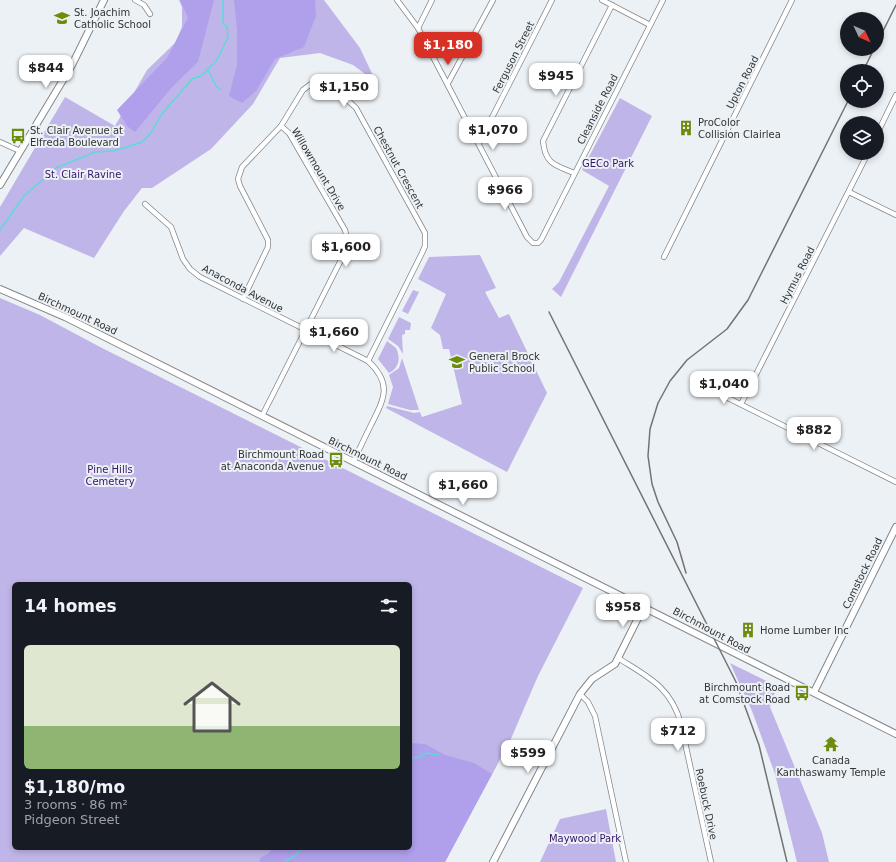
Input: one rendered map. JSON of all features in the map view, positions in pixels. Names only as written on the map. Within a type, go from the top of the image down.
[{"type":"main road","points":[[0,185],[72,65],[104,0]]},
{"type":"main road","name":"Birchmount Road","points":[[1,288],[65,317],[644,606],[896,734]]},
{"type":"main road","name":"Comstock Road","points":[[814,692],[896,527]]},
{"type":"main road","points":[[493,862],[580,694],[589,683],[615,664],[644,606]]},
{"type":"street","points":[[135,0],[144,5],[150,14]]},
{"type":"street","points":[[397,0],[418,28],[479,143]]},
{"type":"street","points":[[418,28],[432,0]]},
{"type":"street","points":[[448,83],[492,0]]},
{"type":"street","name":"Ferguson Street","points":[[479,143],[552,0]]},
{"type":"street","points":[[602,0],[650,25]]},
{"type":"street","name":"Cleanside Road","points":[[479,143],[527,237],[533,243],[538,243],[541,240],[663,0]]},
{"type":"street","name":"Upton Road","points":[[664,257],[792,0]]},
{"type":"street","points":[[574,173],[552,163],[544,153],[543,141],[612,5]]},
{"type":"street","name":"Chestnut Crescent","points":[[243,299],[267,252],[268,240],[240,186],[239,174],[242,167],[281,126],[303,90],[311,84],[322,86],[348,100],[356,108],[425,233],[425,246],[422,253],[368,361]]},
{"type":"street","points":[[884,120],[896,95]]},
{"type":"street","name":"Willowmount Drive","points":[[262,416],[345,252],[348,242],[344,230],[289,133],[281,126]]},
{"type":"street","points":[[0,142],[20,151]]},
{"type":"street","name":"Hymus Road","points":[[741,404],[865,160]]},
{"type":"street","points":[[849,192],[896,216]]},
{"type":"street","name":"Anaconda Avenue","points":[[145,204],[171,227],[183,259],[190,269],[200,277],[368,361],[381,377],[384,386],[384,396],[379,411],[353,462]]},
{"type":"street","points":[[714,392],[741,404],[896,482]]},
{"type":"street","name":"Roebuck Drive","points":[[618,658],[655,681],[665,691],[676,709],[681,724],[710,862]]},
{"type":"street","points":[[580,694],[588,702],[595,716],[626,862]]},
{"type":"green space","name":"St. Clair Ravine","points":[[179,0],[324,0],[360,48],[376,82],[353,65],[320,53],[280,58],[253,104],[211,149],[152,188],[142,188],[124,211],[94,258],[24,228],[0,256],[0,207],[65,97],[115,126],[147,70],[175,43],[182,27],[182,7]]},
{"type":"green space","name":"GECo Park","points":[[620,98],[652,116],[561,297],[552,289],[559,282],[609,186],[582,170]]},
{"type":"green space","name":"General Brock Public School","points":[[480,255],[496,288],[485,292],[499,318],[509,314],[547,393],[507,472],[386,408],[387,406],[414,413],[420,412],[422,417],[462,404],[449,349],[443,349],[440,335],[431,328],[446,294],[418,279],[429,257]]},
{"type":"green space","points":[[413,290],[419,292],[408,314],[402,311]]},
{"type":"green space","name":"Pine Hills Cemetery","points":[[0,298],[40,315],[102,348],[583,588],[538,676],[510,741],[445,862],[0,862]]},
{"type":"green space","points":[[399,317],[411,323],[410,330],[405,330],[405,334],[402,335],[403,354],[398,346],[388,339]]},
{"type":"green space","points":[[387,341],[396,348],[399,359],[397,366],[389,373],[378,359]]},
{"type":"green space","points":[[402,358],[419,410],[410,410],[388,404],[393,387],[389,375],[399,368]]},
{"type":"green space","points":[[730,663],[777,686],[770,707],[822,833],[829,862],[797,862],[775,774],[752,711]]},
{"type":"green space","name":"Maywood Park","points":[[606,809],[616,862],[540,862],[560,819]]},
{"type":"shaded area","points":[[180,0],[214,0],[198,62],[172,87],[135,132],[127,126],[117,110],[167,58],[188,18]]},
{"type":"shaded area","points":[[234,0],[315,0],[316,16],[304,47],[275,59],[256,91],[242,103],[229,96],[237,65],[237,29]]},
{"type":"shaded area","points":[[412,743],[425,744],[445,755],[474,763],[492,774],[445,862],[260,862],[260,858],[269,853],[271,850],[412,850]]},
{"type":"waterway","points":[[0,230],[24,196],[56,168],[95,152],[114,151],[142,142],[151,133],[161,115],[192,79],[201,76],[217,60],[228,37],[227,27],[223,23],[223,0]]},
{"type":"waterway","points":[[208,70],[216,86],[221,90]]},
{"type":"waterway","points":[[412,758],[420,757],[427,753],[439,755]]},
{"type":"waterway","points":[[285,862],[296,855],[300,850]]},
{"type":"railway","points":[[884,29],[896,5]]},
{"type":"railway","points":[[866,64],[870,56]]},
{"type":"railway","points":[[686,573],[677,542],[658,502],[652,484],[648,456],[650,429],[658,403],[670,381],[687,360],[727,329],[748,300],[844,108]]},
{"type":"railway","points":[[549,312],[736,682],[759,745],[787,862]]},
{"type":"place","name":"St. Joachim Catholic School","points":[[62,18]]},
{"type":"place","name":"ProColor Collision Clairlea","points":[[686,128]]},
{"type":"place","name":"St. Clair Avenue at Elfreda Boulevard","points":[[18,136]]},
{"type":"place","name":"General Brock Public School","points":[[457,362]]},
{"type":"place","name":"Birchmount Road at Anaconda Avenue","points":[[336,460]]},
{"type":"place","name":"Home Lumber Inc","points":[[748,630]]},
{"type":"place","name":"Birchmount Road at Comstock Road","points":[[802,693]]},
{"type":"place","name":"Canada Kanthaswamy Temple","points":[[831,744]]}]
